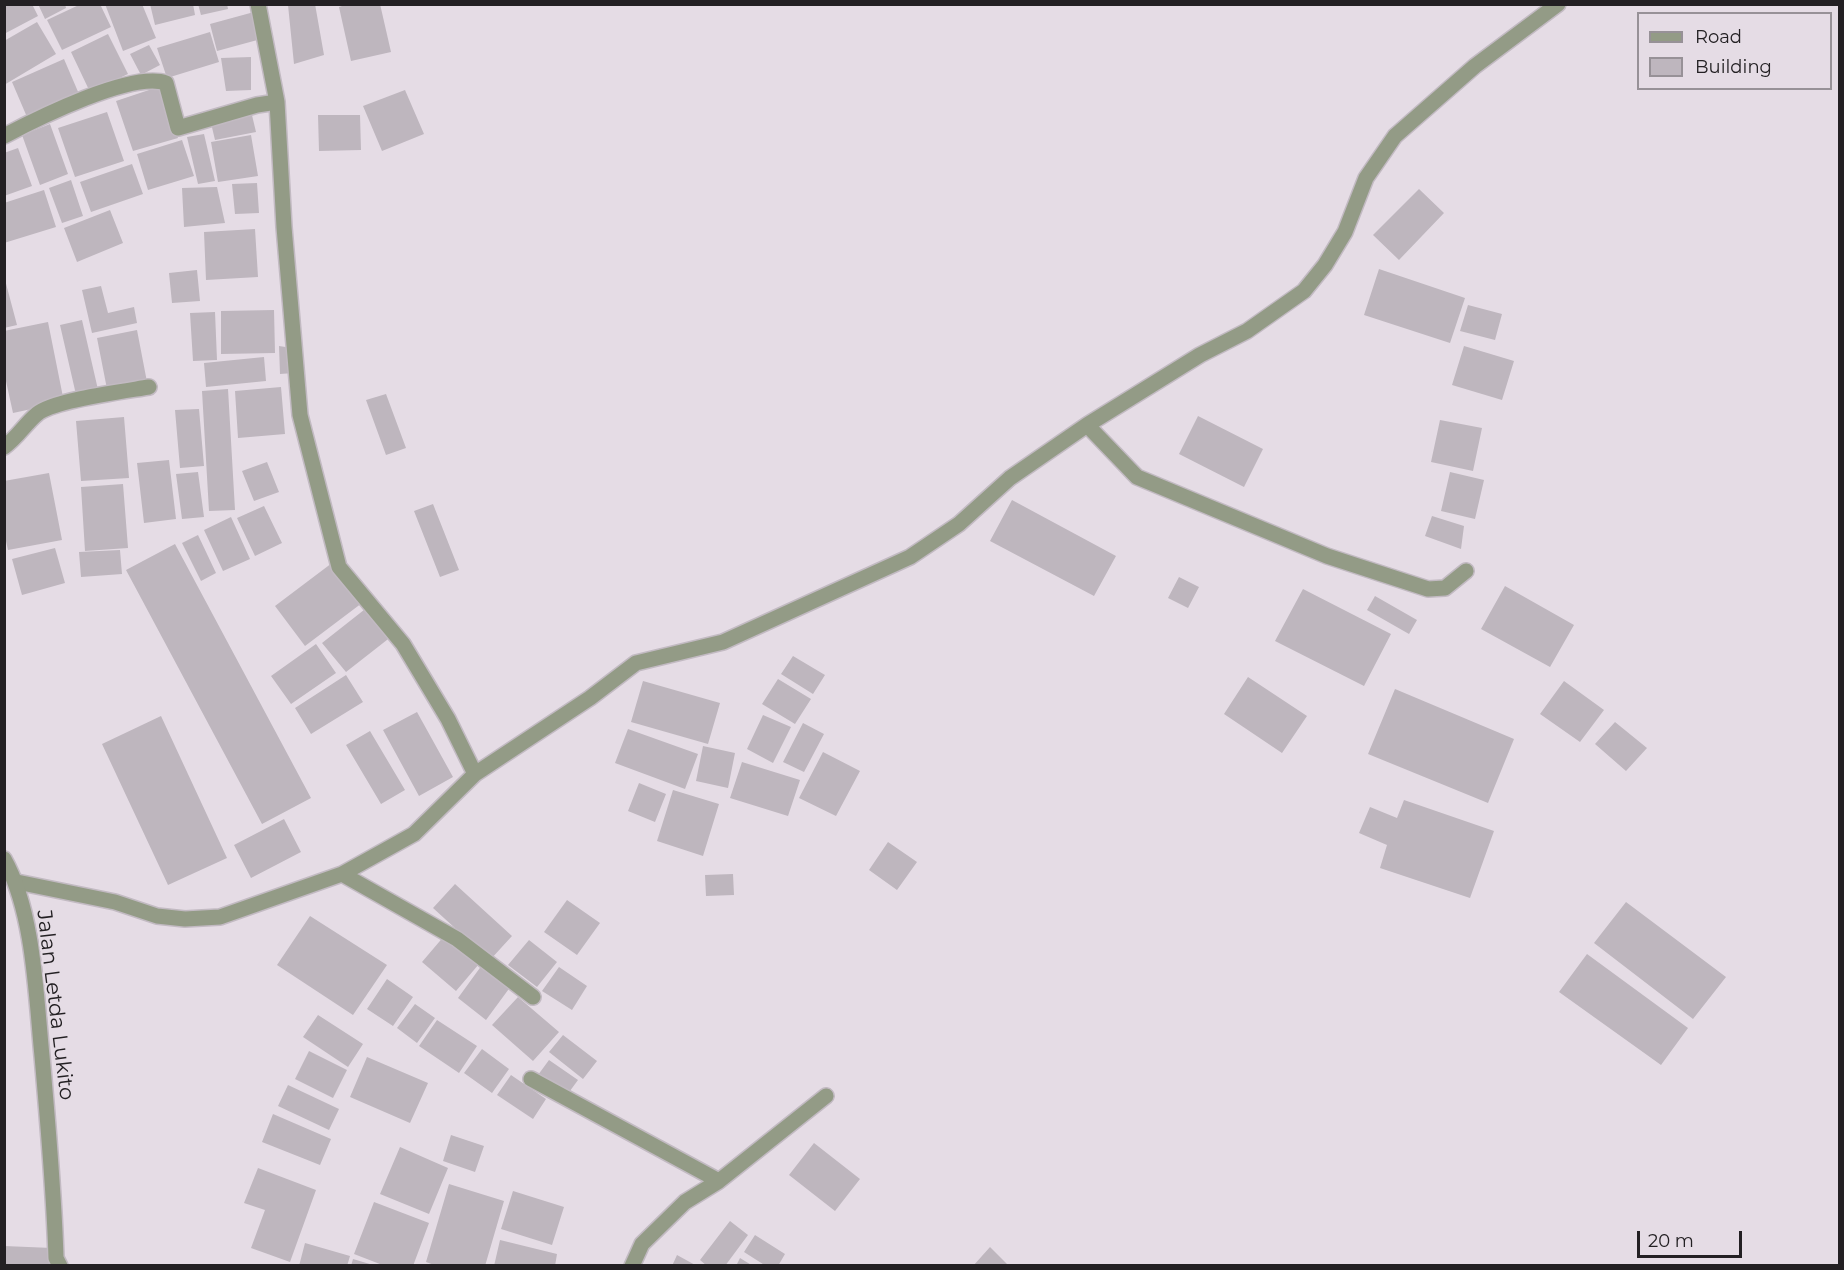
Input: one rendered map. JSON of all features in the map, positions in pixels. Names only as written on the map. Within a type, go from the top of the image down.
[{"type":"street","points":[[258,4],[277,102],[284,227],[300,415],[339,567],[403,644],[448,719],[476,774]]},
{"type":"street","points":[[17,882],[115,902],[157,916],[185,919],[220,918],[342,874],[414,834],[476,774],[590,698],[636,663],[723,642],[910,557],[959,524],[1010,478],[1087,425],[1200,355],[1247,331],[1304,291],[1345,232],[1366,178],[1395,136],[1475,66],[1558,4]]},
{"type":"street","points":[[4,136],[37,118],[136,80],[154,79],[166,83],[178,128],[257,105],[277,102]]},
{"type":"street","points":[[4,447],[15,440],[38,413],[67,403],[149,387]]},
{"type":"street","points":[[1087,425],[1137,477],[1328,556],[1428,589],[1445,588],[1466,572]]},
{"type":"street","name":"Jalan Letda Lukito","points":[[4,859],[17,882],[34,974],[53,1175],[56,1258],[60,1266]]},
{"type":"street","points":[[342,874],[457,939],[533,997]]},
{"type":"street","points":[[531,1079],[719,1181]]},
{"type":"street","points":[[632,1266],[642,1244],[685,1202],[719,1181],[826,1096]]},
{"type":"building","points":[[4,4],[32,4],[38,16],[4,34]]},
{"type":"building","points":[[38,4],[65,4],[66,8],[45,19]]},
{"type":"building","points":[[81,4],[100,4],[111,27],[62,50],[47,20]]},
{"type":"building","points":[[105,4],[142,4],[156,38],[123,51]]},
{"type":"building","points":[[150,4],[193,4],[195,15],[155,25]]},
{"type":"building","points":[[198,4],[227,4],[228,9],[201,15]]},
{"type":"building","points":[[315,4],[324,55],[294,64],[288,5]]},
{"type":"building","points":[[348,4],[380,4],[391,52],[351,61],[339,7]]},
{"type":"building","points":[[254,12],[261,39],[217,51],[210,24]]},
{"type":"building","points":[[37,22],[56,54],[4,85],[4,41]]},
{"type":"building","points":[[210,32],[219,62],[167,78],[157,48]]},
{"type":"building","points":[[108,34],[128,74],[90,92],[71,52]]},
{"type":"building","points":[[149,45],[160,65],[141,75],[130,54]]},
{"type":"building","points":[[251,57],[251,90],[226,91],[221,58]]},
{"type":"building","points":[[64,59],[79,94],[27,117],[12,82]]},
{"type":"building","points":[[161,86],[178,138],[133,151],[116,101]]},
{"type":"building","points":[[405,90],[424,134],[382,151],[363,106]]},
{"type":"building","points":[[251,111],[256,132],[215,140],[210,119]]},
{"type":"building","points":[[107,112],[124,161],[75,177],[58,128]]},
{"type":"building","points":[[318,115],[360,115],[361,150],[319,151]]},
{"type":"building","points":[[50,124],[68,174],[40,185],[22,135]]},
{"type":"building","points":[[204,134],[215,181],[198,184],[187,137]]},
{"type":"building","points":[[251,135],[258,176],[218,182],[211,142]]},
{"type":"building","points":[[182,140],[194,176],[148,190],[137,154]]},
{"type":"building","points":[[18,148],[32,186],[4,196],[4,153]]},
{"type":"building","points":[[132,164],[143,194],[91,212],[80,182]]},
{"type":"building","points":[[71,180],[83,216],[62,223],[49,188]]},
{"type":"building","points":[[257,183],[259,213],[235,214],[232,184]]},
{"type":"building","points":[[217,187],[225,223],[184,227],[182,188]]},
{"type":"building","points":[[1419,189],[1444,213],[1399,260],[1373,235]]},
{"type":"building","points":[[44,190],[56,227],[4,243],[4,203]]},
{"type":"building","points":[[110,210],[123,243],[77,262],[64,228]]},
{"type":"building","points":[[255,229],[258,277],[206,280],[204,232]]},
{"type":"building","points":[[1379,269],[1465,298],[1450,343],[1364,315]]},
{"type":"building","points":[[197,270],[200,301],[172,303],[169,273]]},
{"type":"building","points":[[4,276],[17,325],[4,328]]},
{"type":"building","points":[[101,286],[108,313],[134,307],[137,323],[92,333],[82,290]]},
{"type":"building","points":[[1468,305],[1502,314],[1495,340],[1460,331]]},
{"type":"building","points":[[274,310],[275,353],[221,354],[221,311]]},
{"type":"building","points":[[215,312],[217,360],[193,361],[190,313]]},
{"type":"building","points":[[82,320],[99,394],[77,399],[60,325]]},
{"type":"building","points":[[48,322],[64,402],[13,413],[4,372],[4,331]]},
{"type":"building","points":[[137,330],[147,382],[107,389],[97,338]]},
{"type":"building","points":[[279,346],[292,348],[294,373],[280,374]]},
{"type":"building","points":[[1464,346],[1514,361],[1502,400],[1452,385]]},
{"type":"building","points":[[264,357],[266,381],[206,387],[204,363]]},
{"type":"building","points":[[281,387],[285,434],[238,438],[235,391]]},
{"type":"building","points":[[228,389],[235,510],[209,511],[202,391]]},
{"type":"building","points":[[386,394],[406,448],[386,455],[366,400]]},
{"type":"building","points":[[199,409],[204,466],[180,468],[175,410]]},
{"type":"building","points":[[1198,416],[1263,449],[1244,487],[1179,454]]},
{"type":"building","points":[[124,417],[129,478],[81,481],[76,421]]},
{"type":"building","points":[[1440,420],[1482,428],[1473,471],[1431,462]]},
{"type":"building","points":[[169,460],[176,519],[144,523],[137,463]]},
{"type":"building","points":[[267,462],[279,492],[254,501],[242,471]]},
{"type":"building","points":[[198,472],[204,517],[182,519],[176,474]]},
{"type":"building","points":[[1450,472],[1484,480],[1475,519],[1441,511]]},
{"type":"building","points":[[49,473],[62,540],[8,550],[4,532],[4,481]]},
{"type":"building","points":[[123,484],[128,548],[85,551],[81,487]]},
{"type":"building","points":[[1012,500],[1116,556],[1094,596],[990,541]]},
{"type":"building","points":[[433,504],[459,570],[440,577],[414,511]]},
{"type":"building","points":[[264,506],[282,543],[255,556],[237,518]]},
{"type":"building","points":[[1432,516],[1464,526],[1461,549],[1425,536]]},
{"type":"building","points":[[231,517],[250,559],[223,571],[204,530]]},
{"type":"building","points":[[198,535],[216,573],[201,581],[182,543]]},
{"type":"building","points":[[175,544],[311,798],[262,824],[126,570]]},
{"type":"building","points":[[55,548],[65,583],[22,595],[12,559]]},
{"type":"building","points":[[120,550],[122,574],[81,577],[79,552]]},
{"type":"building","points":[[332,563],[362,603],[305,646],[275,606]]},
{"type":"building","points":[[1179,577],[1199,587],[1188,608],[1168,598]]},
{"type":"building","points":[[1505,586],[1574,625],[1550,667],[1481,629]]},
{"type":"building","points":[[1303,589],[1391,634],[1364,686],[1275,641]]},
{"type":"building","points":[[1375,596],[1417,620],[1409,634],[1367,610]]},
{"type":"building","points":[[369,606],[392,636],[346,672],[322,643]]},
{"type":"building","points":[[316,644],[336,673],[291,704],[271,676]]},
{"type":"building","points":[[793,656],[825,675],[813,694],[781,674]]},
{"type":"building","points":[[346,675],[363,702],[311,734],[295,708]]},
{"type":"building","points":[[1248,677],[1307,716],[1282,753],[1224,714]]},
{"type":"building","points":[[778,679],[811,699],[795,724],[762,704]]},
{"type":"building","points":[[643,681],[720,703],[708,744],[631,722]]},
{"type":"building","points":[[1564,681],[1604,710],[1580,742],[1540,714]]},
{"type":"building","points":[[1395,689],[1514,739],[1488,803],[1368,754]]},
{"type":"building","points":[[417,712],[453,777],[419,796],[383,730]]},
{"type":"building","points":[[763,715],[791,727],[773,763],[747,749]]},
{"type":"building","points":[[161,716],[227,858],[168,885],[102,744]]},
{"type":"building","points":[[1615,722],[1647,748],[1626,771],[1595,744]]},
{"type":"building","points":[[803,723],[824,734],[804,772],[783,762]]},
{"type":"building","points":[[628,729],[698,754],[685,789],[615,763]]},
{"type":"building","points":[[370,731],[405,790],[381,804],[346,745]]},
{"type":"building","points":[[703,746],[735,753],[728,788],[696,781]]},
{"type":"building","points":[[823,752],[860,771],[836,816],[799,798]]},
{"type":"building","points":[[742,762],[800,780],[788,816],[730,798]]},
{"type":"building","points":[[639,783],[666,794],[655,822],[628,811]]},
{"type":"building","points":[[673,790],[719,804],[703,856],[657,841]]},
{"type":"building","points":[[1404,800],[1494,831],[1470,898],[1380,868],[1387,845],[1359,833],[1370,807],[1397,818]]},
{"type":"building","points":[[284,819],[301,852],[251,878],[234,845]]},
{"type":"building","points":[[888,842],[917,862],[897,890],[869,870]]},
{"type":"building","points":[[733,874],[734,895],[706,896],[705,875]]},
{"type":"building","points":[[455,884],[512,936],[490,960],[433,908]]},
{"type":"building","points":[[567,900],[600,923],[577,955],[544,932]]},
{"type":"building","points":[[1626,902],[1726,977],[1693,1019],[1594,943]]},
{"type":"building","points":[[310,916],[387,965],[353,1015],[277,965]]},
{"type":"building","points":[[445,935],[479,964],[456,991],[422,962]]},
{"type":"building","points":[[529,940],[557,962],[537,987],[508,965]]},
{"type":"building","points":[[1587,954],[1688,1028],[1661,1065],[1559,992]]},
{"type":"building","points":[[482,965],[511,986],[486,1020],[458,998]]},
{"type":"building","points":[[559,967],[587,986],[572,1010],[542,991]]},
{"type":"building","points":[[387,979],[413,997],[393,1026],[367,1009]]},
{"type":"building","points":[[518,997],[559,1032],[533,1061],[492,1025]]},
{"type":"building","points":[[415,1004],[435,1018],[417,1043],[397,1028]]},
{"type":"building","points":[[318,1015],[363,1044],[348,1067],[303,1037]]},
{"type":"building","points":[[437,1020],[477,1046],[459,1073],[419,1046]]},
{"type":"building","points":[[563,1035],[597,1061],[583,1079],[549,1052]]},
{"type":"building","points":[[482,1049],[509,1069],[492,1093],[464,1073]]},
{"type":"building","points":[[309,1051],[347,1070],[333,1098],[295,1079]]},
{"type":"building","points":[[367,1057],[428,1083],[410,1123],[350,1097]]},
{"type":"building","points":[[549,1060],[578,1080],[567,1095],[538,1075]]},
{"type":"building","points":[[511,1075],[546,1099],[533,1119],[497,1095]]},
{"type":"building","points":[[288,1085],[339,1109],[329,1130],[278,1106]]},
{"type":"building","points":[[273,1114],[331,1139],[320,1165],[262,1142]]},
{"type":"building","points":[[451,1135],[484,1146],[475,1172],[443,1161]]},
{"type":"building","points":[[814,1143],[860,1179],[835,1211],[789,1175]]},
{"type":"building","points":[[400,1147],[448,1168],[429,1214],[380,1194]]},
{"type":"building","points":[[258,1168],[316,1190],[290,1262],[251,1248],[265,1210],[244,1203]]},
{"type":"building","points":[[449,1184],[504,1201],[485,1266],[437,1266],[426,1262]]},
{"type":"building","points":[[513,1191],[564,1207],[552,1245],[501,1229]]},
{"type":"building","points":[[374,1202],[429,1223],[413,1266],[385,1266],[354,1254]]},
{"type":"building","points":[[730,1221],[748,1235],[725,1266],[707,1266],[700,1260]]},
{"type":"building","points":[[755,1235],[785,1254],[778,1266],[766,1266],[744,1252]]},
{"type":"building","points":[[500,1240],[557,1254],[555,1266],[494,1266]]},
{"type":"building","points":[[305,1243],[350,1256],[347,1266],[299,1266]]},
{"type":"building","points":[[4,1246],[52,1248],[52,1266],[4,1266]]},
{"type":"building","points":[[990,1247],[1009,1266],[973,1266]]},
{"type":"building","points":[[677,1255],[697,1266],[672,1266]]},
{"type":"building","points":[[740,1258],[753,1266],[736,1266]]},
{"type":"building","points":[[353,1259],[373,1265],[373,1266],[351,1266]]}]
